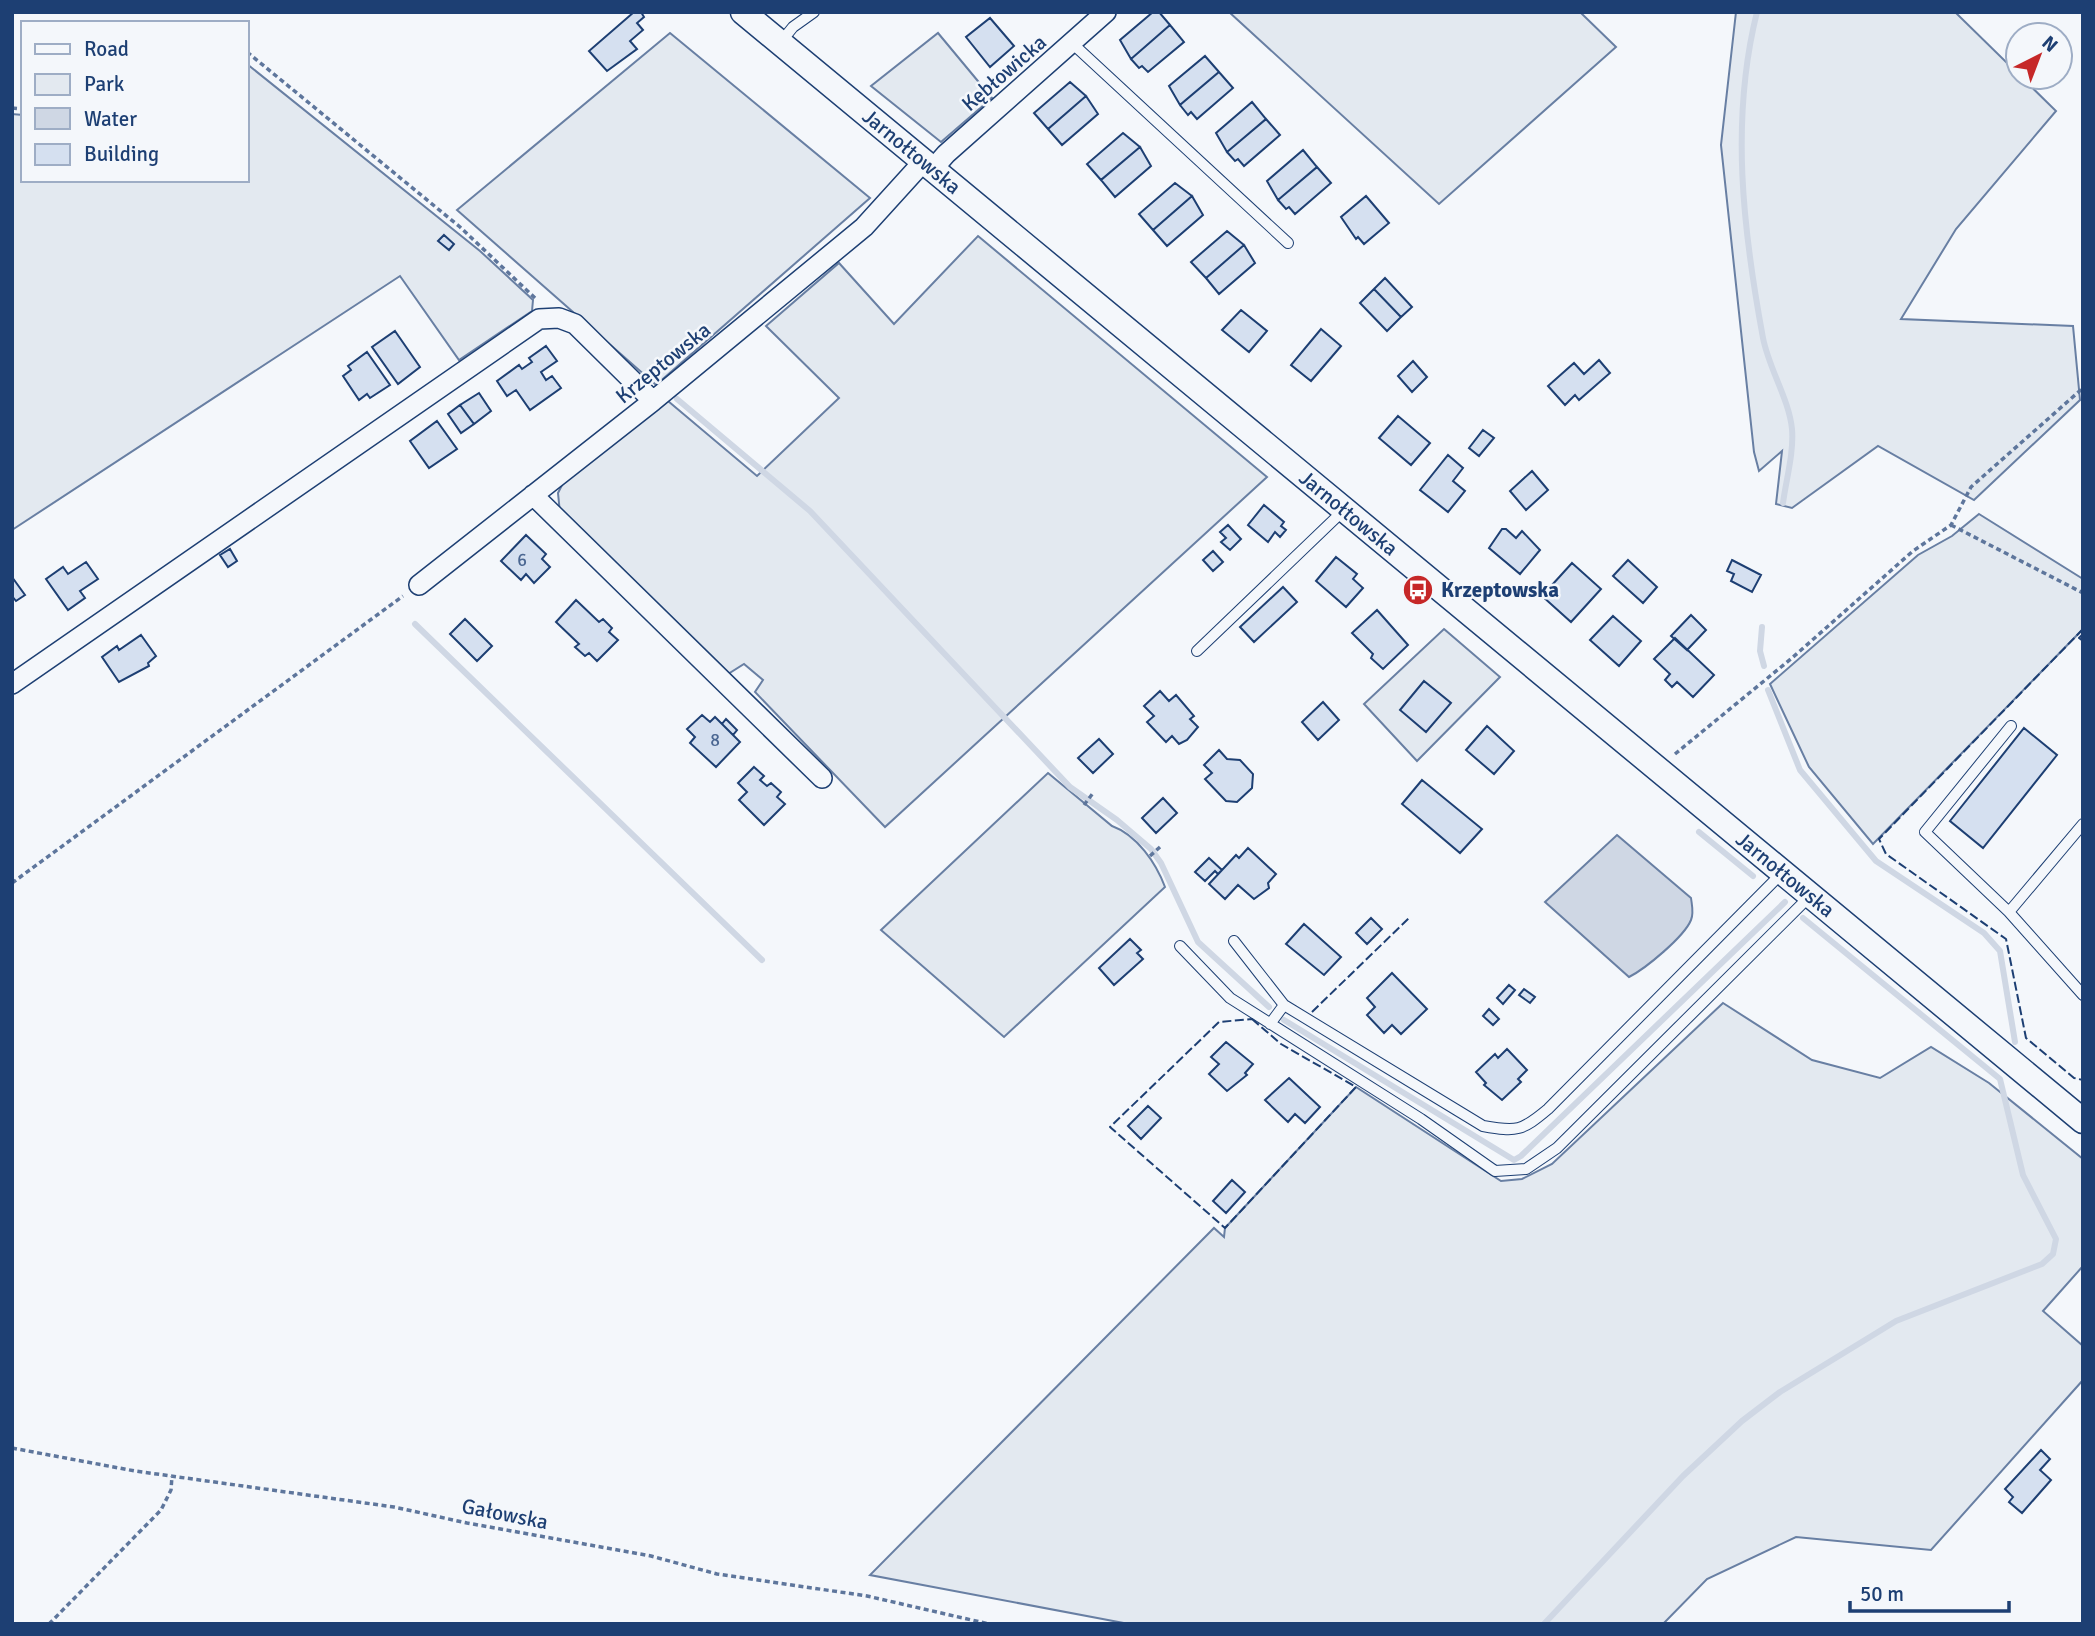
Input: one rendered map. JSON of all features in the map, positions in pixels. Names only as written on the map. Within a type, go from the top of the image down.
[{"type":"street","name":"Jarnołtowska","points":[[744,12],[1809,896],[2080,1115]]},
{"type":"street","name":"Kębłowicka","points":[[928,166],[1073,44],[1106,12]]},
{"type":"street","name":"Krzeptowska","points":[[419,585],[653,401],[864,227],[928,166]]},
{"type":"street","points":[[12,684],[539,319],[559,318],[575,324],[653,401]]},
{"type":"street","points":[[533,495],[822,778]]},
{"type":"lane","points":[[780,43],[793,27],[814,12]]},
{"type":"lane","points":[[1073,44],[1287,243]]},
{"type":"lane","points":[[1197,651],[1343,510]]},
{"type":"lane","points":[[2011,726],[1925,832],[2009,912],[2083,995]]},
{"type":"lane","points":[[2009,912],[2083,824]]},
{"type":"lane","points":[[1234,942],[1284,1005],[1483,1126],[1514,1131],[1529,1125],[1548,1109],[1782,873]]},
{"type":"lane","points":[[1180,946],[1230,998],[1421,1119],[1495,1171],[1525,1169],[1557,1148],[1809,896]]},
{"type":"lane","points":[[1270,1024],[1284,1005]]},
{"type":"path","points":[[248,53],[460,227],[527,288],[541,304],[548,318]]},
{"type":"path","points":[[1659,771],[1683,746],[1792,658],[1913,551],[1951,525],[1971,487],[2083,388]]},
{"type":"path","points":[[1951,525],[2083,593]]},
{"type":"path","points":[[12,883],[419,585]]},
{"type":"path","points":[[1084,805],[1093,793]]},
{"type":"path","points":[[1150,856],[1160,847]]},
{"type":"path","name":"Gałowska","points":[[12,1448],[172,1476],[394,1507],[651,1556],[717,1574],[867,1596],[989,1624]]},
{"type":"path","points":[[49,1624],[161,1510],[171,1490],[172,1476]]},
{"type":"green space","points":[[1229,12],[1580,12],[1616,47],[1439,204]]},
{"type":"green space","points":[[1736,12],[1955,12],[2004,60],[2004,91],[2036,91],[2056,111],[1956,229],[1901,319],[2073,326],[2080,400],[1974,500],[1878,446],[1792,508],[1776,504],[1782,451],[1759,471],[1754,452],[1721,145]]},
{"type":"green space","points":[[670,33],[870,198],[656,385],[457,210]]},
{"type":"green space","points":[[938,33],[992,98],[941,142],[871,86]]},
{"type":"green space","points":[[248,65],[480,251],[533,300],[532,311],[459,360],[400,276],[12,530],[12,114],[21,115],[21,182],[248,182]]},
{"type":"green space","points":[[978,236],[1267,477],[885,827],[755,692],[763,680],[744,664],[728,674],[560,513],[558,493],[565,479],[668,401],[757,476],[839,398],[766,326],[839,263],[894,324]]},
{"type":"green space","points":[[1979,514],[2083,579],[2083,629],[1873,844],[1809,767],[1770,684],[1918,555],[1952,536]]},
{"type":"green space","points":[[1444,629],[1500,677],[1417,761],[1364,704]]},
{"type":"green space","points":[[1048,773],[1112,826],[1130,836],[1151,860],[1165,887],[1004,1037],[881,930]]},
{"type":"green space","points":[[1723,1003],[1812,1060],[1880,1078],[1931,1047],[1989,1083],[2083,1159],[2083,1266],[2043,1311],[2083,1346],[2083,1380],[1931,1550],[1796,1537],[1707,1579],[1663,1624],[1129,1624],[870,1575],[1214,1228],[1224,1237],[1225,1228],[1356,1087],[1501,1181],[1522,1179],[1552,1164]]},
{"type":"water","points":[[1617,835],[1691,898],[1693,909],[1691,920],[1681,935],[1654,960],[1629,977],[1545,902]]},
{"type":"building","points":[[634,12],[641,12],[644,17],[637,23],[643,30],[630,41],[637,49],[607,71],[589,51]]},
{"type":"building","points":[[1153,12],[1159,12],[1170,25],[1131,59],[1120,40]]},
{"type":"building","points":[[990,18],[1014,46],[990,67],[966,37]]},
{"type":"building","points":[[1170,25],[1184,42],[1148,72],[1142,66],[1139,68],[1131,59]]},
{"type":"building","points":[[1205,56],[1219,72],[1180,105],[1169,86]]},
{"type":"building","points":[[1219,72],[1233,88],[1197,119],[1191,112],[1188,115],[1180,105]]},
{"type":"building","points":[[1070,82],[1086,96],[1048,129],[1034,113]]},
{"type":"building","points":[[1086,96],[1098,114],[1062,145],[1048,129]]},
{"type":"building","points":[[1252,102],[1266,119],[1227,152],[1216,133]]},
{"type":"building","points":[[1266,119],[1280,135],[1244,166],[1238,159],[1235,161],[1227,152]]},
{"type":"building","points":[[1123,133],[1140,147],[1101,180],[1087,164]]},
{"type":"building","points":[[1140,147],[1151,166],[1115,197],[1101,180]]},
{"type":"building","points":[[1303,150],[1317,167],[1278,200],[1267,181]]},
{"type":"building","points":[[1317,167],[1331,183],[1295,214],[1289,207],[1286,209],[1278,200]]},
{"type":"building","points":[[1175,183],[1192,196],[1153,230],[1139,214]]},
{"type":"building","points":[[1192,196],[1203,215],[1167,246],[1153,230]]},
{"type":"building","points":[[1366,196],[1389,223],[1364,244],[1358,237],[1356,239],[1341,217]]},
{"type":"building","points":[[1227,231],[1244,245],[1206,278],[1191,262]]},
{"type":"building","points":[[444,235],[454,244],[449,250],[438,241]]},
{"type":"building","points":[[1244,245],[1255,263],[1219,294],[1206,278]]},
{"type":"building","points":[[1385,278],[1412,307],[1401,317],[1374,289]]},
{"type":"building","points":[[1374,289],[1401,317],[1387,331],[1360,303]]},
{"type":"building","points":[[1241,310],[1267,331],[1249,352],[1222,330]]},
{"type":"building","points":[[1321,329],[1341,346],[1311,381],[1291,365]]},
{"type":"building","points":[[395,331],[420,367],[398,384],[372,347]]},
{"type":"building","points":[[546,346],[557,361],[541,372],[546,380],[552,376],[561,388],[530,410],[516,390],[507,396],[497,381],[519,365],[522,369],[532,362],[529,358]]},
{"type":"building","points":[[367,352],[390,385],[370,398],[367,394],[359,400],[343,376],[351,370],[348,366]]},
{"type":"building","points":[[1599,360],[1610,373],[1579,400],[1575,395],[1565,405],[1548,386],[1574,363],[1584,374]]},
{"type":"building","points":[[1413,361],[1427,377],[1412,392],[1398,376]]},
{"type":"building","points":[[479,393],[491,411],[474,424],[460,405]]},
{"type":"building","points":[[460,405],[474,424],[461,433],[448,414]]},
{"type":"building","points":[[1398,416],[1430,443],[1411,465],[1379,438]]},
{"type":"building","points":[[437,421],[457,449],[429,468],[410,441]]},
{"type":"building","points":[[1483,430],[1494,438],[1479,456],[1469,448]]},
{"type":"building","points":[[1448,455],[1463,468],[1453,481],[1465,491],[1448,512],[1420,490]]},
{"type":"building","points":[[1532,471],[1548,490],[1526,510],[1510,491]]},
{"type":"building","points":[[1264,505],[1284,522],[1281,526],[1286,530],[1280,537],[1275,532],[1268,542],[1248,525]]},
{"type":"building","points":[[1228,525],[1241,539],[1230,550],[1221,542],[1226,538],[1220,532]]},
{"type":"building","points":[[1502,529],[1506,529],[1516,538],[1522,531],[1540,550],[1520,574],[1489,548]]},
{"type":"building","points":[[526,535],[546,554],[542,559],[550,567],[534,583],[526,574],[521,580],[501,561]]},
{"type":"building","points":[[230,549],[237,561],[228,567],[220,555]]},
{"type":"building","points":[[1213,551],[1223,562],[1213,571],[1203,560]]},
{"type":"building","points":[[1336,557],[1357,574],[1353,579],[1363,588],[1346,607],[1316,581]]},
{"type":"building","points":[[1628,560],[1657,587],[1643,603],[1613,576]]},
{"type":"building","points":[[1732,560],[1761,575],[1752,592],[1731,581],[1734,574],[1727,571]]},
{"type":"building","points":[[86,562],[98,579],[80,591],[85,598],[68,610],[46,579],[63,567],[68,574]]},
{"type":"building","points":[[1572,563],[1601,589],[1571,622],[1542,596]]},
{"type":"building","points":[[12,577],[25,595],[16,601],[12,596]]},
{"type":"building","points":[[1283,587],[1297,602],[1254,642],[1240,627]]},
{"type":"building","points":[[576,600],[599,622],[603,619],[612,628],[609,632],[618,640],[597,661],[589,653],[585,656],[575,647],[579,644],[556,622]]},
{"type":"building","points":[[1377,610],[1408,645],[1383,669],[1371,658],[1373,654],[1352,633]]},
{"type":"building","points":[[1691,615],[1706,630],[1687,650],[1671,636]]},
{"type":"building","points":[[1613,616],[1641,641],[1619,666],[1590,640]]},
{"type":"building","points":[[465,619],[492,646],[477,661],[450,634]]},
{"type":"building","points":[[141,635],[156,656],[148,663],[149,666],[119,682],[102,657],[117,646],[119,650]]},
{"type":"building","points":[[1675,638],[1714,675],[1693,697],[1677,682],[1672,687],[1665,680],[1670,674],[1654,659]]},
{"type":"building","points":[[1424,681],[1451,703],[1426,732],[1400,710]]},
{"type":"building","points":[[1160,691],[1169,701],[1176,695],[1194,716],[1190,719],[1198,727],[1187,740],[1179,744],[1172,736],[1166,742],[1147,722],[1154,716],[1144,706]]},
{"type":"building","points":[[1323,702],[1339,720],[1318,740],[1302,722]]},
{"type":"building","points":[[702,715],[710,722],[715,717],[740,742],[716,767],[690,743],[695,737],[687,729]]},
{"type":"building","points":[[726,719],[737,730],[733,735],[722,724]]},
{"type":"building","points":[[1487,726],[1514,751],[1494,774],[1466,750]]},
{"type":"building","points":[[2024,728],[2057,755],[1983,848],[1950,821]]},
{"type":"building","points":[[1099,739],[1113,754],[1093,773],[1078,758]]},
{"type":"building","points":[[1219,750],[1227,759],[1240,760],[1253,774],[1252,788],[1237,802],[1226,801],[1205,779],[1212,773],[1204,765]]},
{"type":"building","points":[[754,767],[764,776],[760,780],[767,786],[771,783],[781,792],[777,797],[785,804],[764,825],[739,800],[747,792],[738,783]]},
{"type":"building","points":[[1422,780],[1482,829],[1460,853],[1402,804]]},
{"type":"building","points":[[1163,798],[1177,813],[1156,833],[1142,818]]},
{"type":"building","points":[[1248,848],[1276,874],[1268,883],[1269,888],[1254,899],[1238,885],[1225,899],[1209,884],[1236,855],[1239,858]]},
{"type":"building","points":[[1209,858],[1222,870],[1218,874],[1215,871],[1205,881],[1195,872]]},
{"type":"building","points":[[1371,918],[1382,929],[1367,944],[1356,933]]},
{"type":"building","points":[[1304,924],[1341,957],[1324,975],[1286,944]]},
{"type":"building","points":[[1130,939],[1141,950],[1137,953],[1143,959],[1114,985],[1099,968]]},
{"type":"building","points":[[1392,973],[1427,1009],[1401,1034],[1392,1025],[1384,1033],[1367,1015],[1375,1007],[1367,998]]},
{"type":"building","points":[[1509,985],[1515,990],[1503,1004],[1497,998]]},
{"type":"building","points":[[1524,989],[1535,997],[1530,1003],[1519,995]]},
{"type":"building","points":[[1489,1009],[1499,1019],[1493,1025],[1483,1016]]},
{"type":"building","points":[[1226,1042],[1253,1064],[1245,1073],[1247,1075],[1227,1091],[1209,1074],[1219,1064],[1211,1057]]},
{"type":"building","points":[[1507,1049],[1527,1070],[1518,1079],[1521,1082],[1502,1100],[1484,1085],[1486,1083],[1476,1072],[1495,1054],[1498,1058]]},
{"type":"building","points":[[1289,1078],[1320,1107],[1305,1123],[1295,1114],[1288,1122],[1265,1100]]},
{"type":"building","points":[[1148,1106],[1161,1118],[1141,1139],[1128,1126]]},
{"type":"building","points":[[1232,1180],[1245,1192],[1226,1213],[1213,1201]]},
{"type":"building","points":[[2041,1450],[2050,1459],[2040,1470],[2051,1480],[2022,1513],[2009,1502],[2013,1497],[2005,1489]]},
{"type":"waterway","points":[[1757,12],[1744,93],[1742,175],[1750,257],[1763,338],[1787,406],[1792,429],[1791,457],[1783,503]]},
{"type":"waterway","points":[[677,399],[810,511],[1070,787],[1117,820],[1151,849],[1161,863],[1198,942],[1269,1007]]},
{"type":"waterway","points":[[415,624],[762,960]]},
{"type":"waterway","points":[[1762,627],[1760,651],[1764,666]]},
{"type":"waterway","points":[[1768,690],[1800,770],[1876,861],[1984,933],[2000,951],[2015,1042]]},
{"type":"waterway","points":[[1699,832],[1753,876]]},
{"type":"waterway","points":[[1284,1020],[1514,1160],[1785,902]]},
{"type":"waterway","points":[[1544,1624],[1683,1476],[1742,1421],[1780,1392],[1896,1321],[2042,1264],[2053,1254],[2056,1239],[2023,1175],[2000,1079],[1803,918]]},
{"type":"fence","points":[[2083,629],[1879,839],[1886,854],[2006,939],[2026,1038],[2074,1078],[2083,1080]]},
{"type":"fence","points":[[2083,634],[2079,638],[2083,641]]},
{"type":"fence","points":[[1312,1012],[1409,918]]},
{"type":"fence","points":[[1252,1019],[1281,1044],[1356,1087],[1225,1228],[1110,1127],[1219,1022],[1252,1019]]},
{"type":"place","name":"Krzeptowska","points":[[1418,590]]}]
